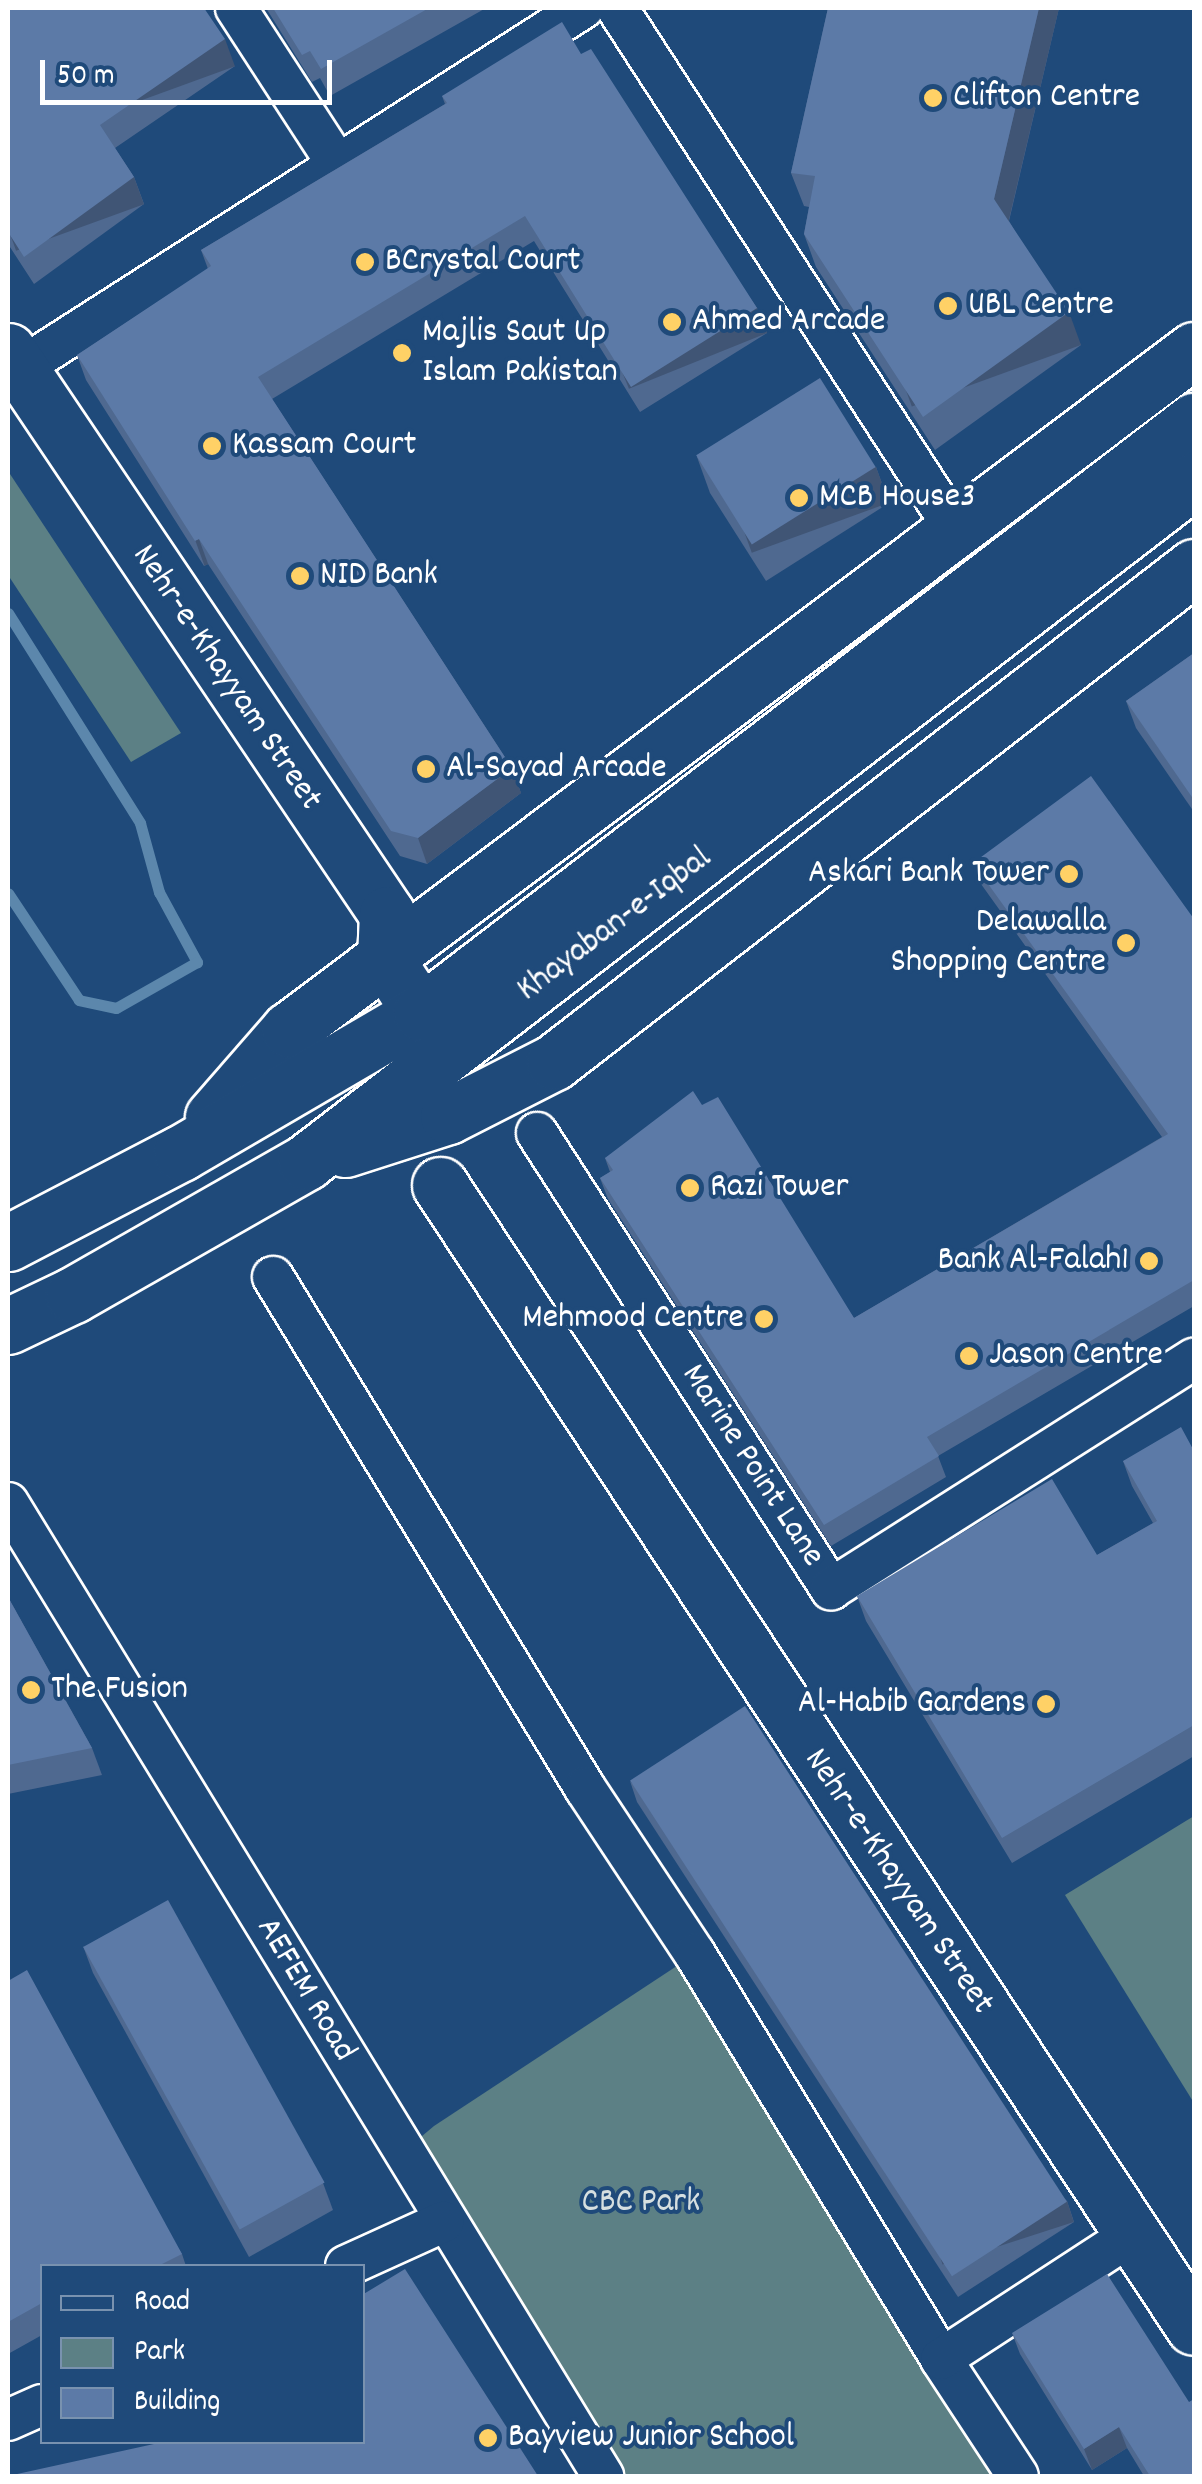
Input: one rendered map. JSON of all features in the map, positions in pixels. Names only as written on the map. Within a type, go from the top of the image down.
[{"type":"main road","points":[[181,1153],[288,1030],[1194,350]]},
{"type":"main road","name":"Nehr-e-Khayyam Street","points":[[14,360],[386,914],[386,958],[420,1013]]},
{"type":"main road","name":"Khayaban-e-Iqbal","points":[[8,1243],[181,1153],[420,1013],[1194,422]]},
{"type":"main road","name":"Khayaban-e-Iqbal","points":[[8,1326],[73,1295],[306,1162],[1194,480]]},
{"type":"main road","points":[[306,1162],[448,1116],[554,1062],[1194,567]]},
{"type":"main road","name":"Nehr-e-Khayyam Street","points":[[440,1185],[1194,2327]]},
{"type":"street","points":[[236,8],[338,164]]},
{"type":"street","points":[[14,360],[338,164],[583,8]]},
{"type":"street","points":[[617,8],[940,506]]},
{"type":"street","name":"Marine Point Lane","points":[[537,1133],[832,1589],[1194,1359]]},
{"type":"street","points":[[272,1277],[941,2359],[1018,2476]]},
{"type":"street","name":"AEFEM Road","points":[[8,1503],[443,2222],[603,2476]]},
{"type":"street","points":[[350,2264],[443,2222]]},
{"type":"street","points":[[941,2359],[1133,2234]]},
{"type":"street","points":[[8,2420],[40,2406]]},
{"type":"green space","points":[[8,471],[181,733],[131,762],[8,575]]},
{"type":"green space","points":[[1194,1816],[1194,2103],[1065,1895]]},
{"type":"green space","name":"CBC Park","points":[[695,1954],[1018,2476],[605,2476],[403,2152],[434,2126]]},
{"type":"building","points":[[8,8],[204,8],[225,39],[100,125],[134,177],[24,257],[8,232]]},
{"type":"building","points":[[273,8],[429,8],[321,69],[310,51],[302,55]]},
{"type":"building","points":[[828,8],[1039,8],[994,199],[1069,312],[923,417],[804,234],[815,176],[791,173]]},
{"type":"building","points":[[562,22],[581,54],[591,49],[757,308],[631,387],[525,216],[258,377],[512,768],[418,838],[391,831],[199,539],[195,541],[77,355],[211,266],[201,250],[447,103],[442,96]]},
{"type":"building","name":"MCB House3","points":[[820,378],[876,467],[752,544],[696,455]]},
{"type":"building","points":[[1194,653],[1194,800],[1126,701]]},
{"type":"building","points":[[1091,776],[1194,919],[1194,1280],[927,1437],[939,1456],[824,1525],[600,1178],[613,1170],[605,1158],[693,1091],[702,1105],[718,1097],[854,1318],[1168,1134],[973,863]]},
{"type":"building","name":"Al-Habib Gardens","points":[[1181,1427],[1194,1451],[1194,1725],[1002,1838],[857,1596],[1052,1479],[1097,1555],[1157,1521],[1123,1461]]},
{"type":"building","name":"The Fusion","points":[[8,1597],[92,1748],[8,1765]]},
{"type":"building","points":[[745,1706],[1067,2202],[952,2276],[630,1781]]},
{"type":"building","points":[[168,1900],[325,2183],[240,2230],[83,1947]]},
{"type":"building","points":[[27,1970],[182,2254],[162,2264],[40,2264],[40,2304],[8,2322],[8,1981]]},
{"type":"building","points":[[405,2269],[538,2476],[8,2476],[154,2444],[365,2444],[365,2293]]},
{"type":"building","points":[[1107,2274],[1189,2402],[1194,2399],[1194,2476],[1150,2476],[1119,2427],[1084,2449],[1012,2333]]},
{"type":"waterway","points":[[8,613],[140,823],[159,892],[197,962],[116,1008],[79,1000],[8,893]]},
{"type":"place","name":"Clifton Centre","points":[[933,98]]},
{"type":"place","name":"BCrystal Court","points":[[365,262]]},
{"type":"place","name":"UBL Centre","points":[[948,306]]},
{"type":"place","name":"Ahmed Arcade","points":[[672,322]]},
{"type":"place","name":"Majlis Saut Up Islam Pakistan","points":[[402,353]]},
{"type":"place","name":"Kassam Court","points":[[212,446]]},
{"type":"place","name":"MCB House3","points":[[799,498]]},
{"type":"place","name":"NID Bank","points":[[300,576]]},
{"type":"place","name":"Al-Sayad Arcade","points":[[426,769]]},
{"type":"place","name":"Askari Bank Tower","points":[[1069,874]]},
{"type":"place","name":"Delawalla Shopping Centre","points":[[1126,943]]},
{"type":"place","name":"Razi Tower","points":[[690,1188]]},
{"type":"place","name":"Bank Al-Falah1","points":[[1149,1261]]},
{"type":"place","name":"Mehmood Centre","points":[[764,1319]]},
{"type":"place","name":"Jason Centre","points":[[969,1356]]},
{"type":"place","name":"The Fusion","points":[[31,1690]]},
{"type":"place","name":"Al-Habib Gardens","points":[[1046,1704]]},
{"type":"place","name":"Bayview Junior School","points":[[488,2438]]}]
